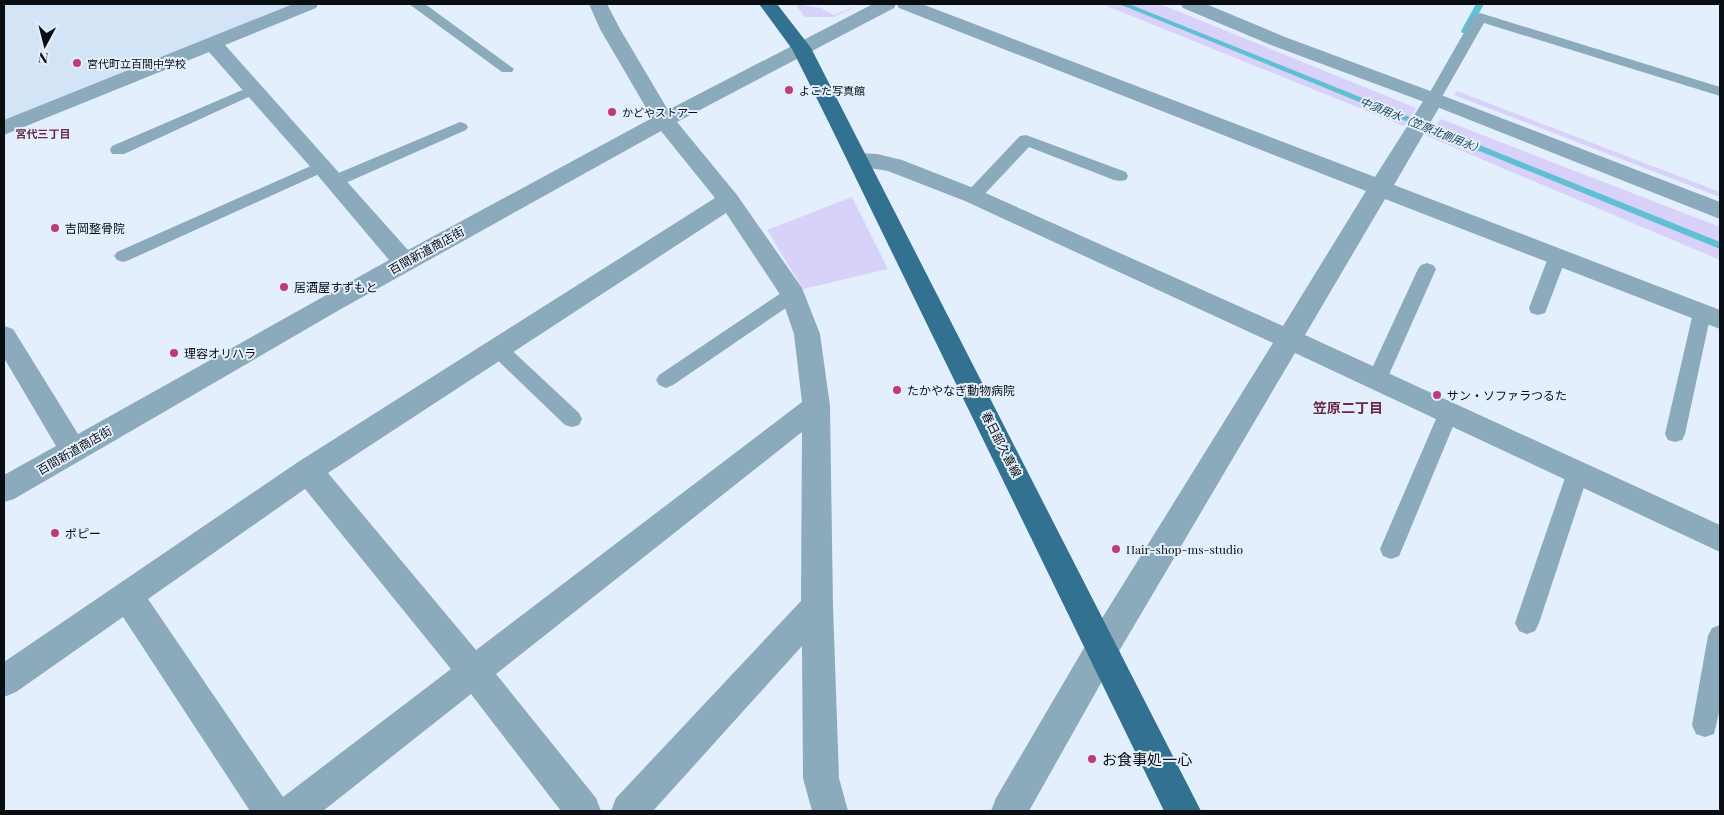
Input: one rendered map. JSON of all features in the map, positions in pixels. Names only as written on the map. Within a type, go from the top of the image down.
[{"type":"main road","name":"春日部久喜線","points":[[768,4],[801,48],[859,160],[1183,811]]},
{"type":"street","points":[[4,128],[309,4]]},
{"type":"street","points":[[598,4],[610,29],[664,120],[729,200],[793,294],[807,334],[816,406],[817,606],[821,778],[830,811]]},
{"type":"street","name":"百間新道商店街","points":[[4,490],[404,262],[664,120],[888,4]]},
{"type":"street","points":[[906,4],[1711,317]]},
{"type":"street","points":[[1190,4],[1278,42],[1425,114],[1720,211]]},
{"type":"street","points":[[212,44],[328,173],[404,262]]},
{"type":"street","points":[[1009,811],[1103,647],[1425,114]]},
{"type":"street","points":[[859,160],[877,161],[894,166],[973,196],[1449,412],[1720,539]]},
{"type":"street","points":[[4,681],[308,471],[729,200]]},
{"type":"street","points":[[4,336],[73,450]]},
{"type":"street","points":[[294,811],[473,670],[816,406]]},
{"type":"street","points":[[308,471],[473,670],[583,811]]},
{"type":"street","points":[[127,595],[271,811]]},
{"type":"street","points":[[629,811],[817,606]]},
{"type":"lane","points":[[416,4],[507,69]]},
{"type":"lane","points":[[1425,114],[1480,17],[1720,92]]},
{"type":"lane","points":[[118,150],[254,89]]},
{"type":"lane","points":[[123,256],[328,173],[460,127]]},
{"type":"lane","points":[[973,196],[1026,140],[1120,176]]},
{"type":"lane","points":[[1538,308],[1558,258]]},
{"type":"lane","points":[[1377,379],[1427,269]]},
{"type":"lane","points":[[666,380],[793,294]]},
{"type":"lane","points":[[1675,434],[1711,317]]},
{"type":"lane","points":[[497,348],[572,419]]},
{"type":"lane","points":[[1391,549],[1449,412]]},
{"type":"lane","points":[[1526,623],[1578,472]]},
{"type":"lane","points":[[1705,725],[1720,636]]},
{"type":"shaded area","name":"宮代町立百間中学校","points":[[4,4],[296,4],[4,122]]},
{"type":"shaded area","points":[[795,4],[821,8],[834,15],[861,4],[834,17],[805,17]]},
{"type":"shaded area","points":[[1102,4],[1160,4],[1416,108],[1404,126]]},
{"type":"shaded area","points":[[1457,91],[1720,192],[1720,197],[1454,95]]},
{"type":"shaded area","points":[[1441,119],[1720,227],[1720,260],[1427,136]]},
{"type":"shaded area","points":[[852,197],[888,269],[803,289],[767,230]]},
{"type":"waterway","name":"中須用水（笠原北側用水）","points":[[1123,4],[1720,246]]},
{"type":"waterway","points":[[1465,31],[1480,4]]},
{"type":"place","name":"宮代町立百間中学校","points":[[77,63]]},
{"type":"place","name":"よこた写真館","points":[[789,90]]},
{"type":"place","name":"かどやストアー","points":[[612,112]]},
{"type":"place","name":"吉岡整骨院","points":[[55,228]]},
{"type":"place","name":"居酒屋すずもと","points":[[284,287]]},
{"type":"place","name":"理容オリハラ","points":[[174,353]]},
{"type":"place","name":"たかやなぎ動物病院","points":[[897,390]]},
{"type":"place","name":"サン・ソファラつるた","points":[[1437,395]]},
{"type":"place","name":"ポピー","points":[[55,533]]},
{"type":"place","name":"Hair-shop-ms-studio","points":[[1116,549]]},
{"type":"place","name":"お食事処一心","points":[[1092,759]]},
{"type":"district","name":"宮代三丁目","points":[[43,133]]},
{"type":"district","name":"笠原二丁目","points":[[1348,407]]}]
